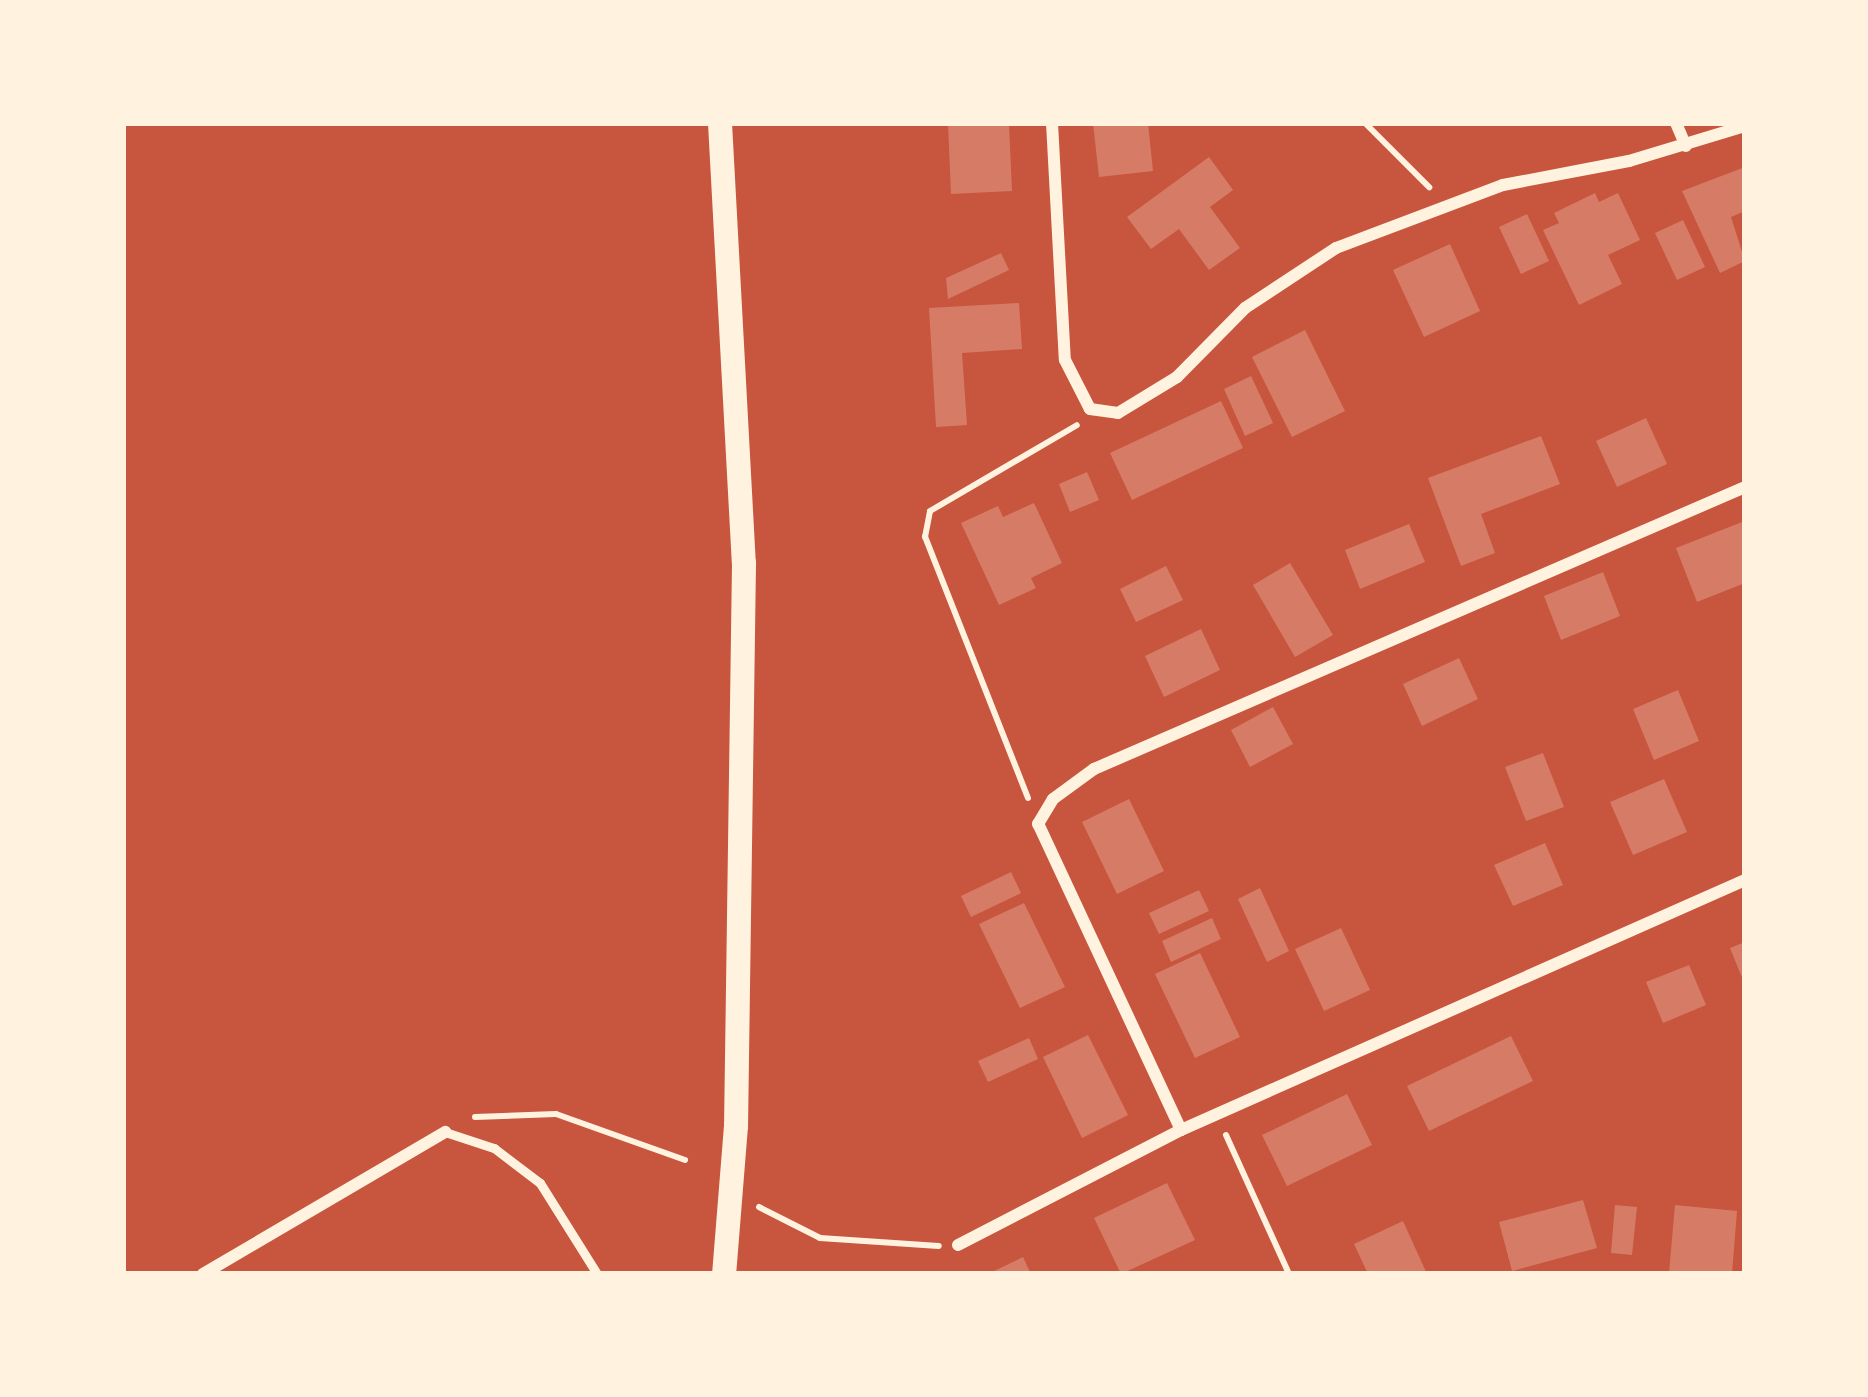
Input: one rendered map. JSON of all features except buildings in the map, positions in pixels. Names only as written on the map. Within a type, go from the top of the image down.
[{"type":"main road","points":[[706,123],[724,251]]},
{"type":"main road","points":[[720,123],[744,563],[736,1126],[724,1274]]},
{"type":"street","points":[[1052,123],[1066,360],[1090,410],[1118,412],[1177,377],[1245,308],[1336,248],[1443,203],[1686,146],[1745,126]]},
{"type":"street","points":[[1676,123],[1686,146]]},
{"type":"street","points":[[1181,1130],[1038,824],[1053,799],[1094,769],[1745,487]]},
{"type":"street","points":[[958,1245],[1181,1130],[1745,880]]},
{"type":"street","points":[[203,1274],[445,1132]]},
{"type":"lane","points":[[445,1132],[494,1148],[540,1183],[597,1274]]},
{"type":"path","points":[[1365,123],[1443,203]]},
{"type":"path","points":[[1038,824],[925,537],[930,511],[1070,435],[1090,410]]},
{"type":"path","points":[[445,1132],[513,1110],[556,1114],[685,1160]]},
{"type":"path","points":[[1217,1115],[1289,1274]]},
{"type":"path","points":[[759,1207],[820,1238],[958,1245]]}]
